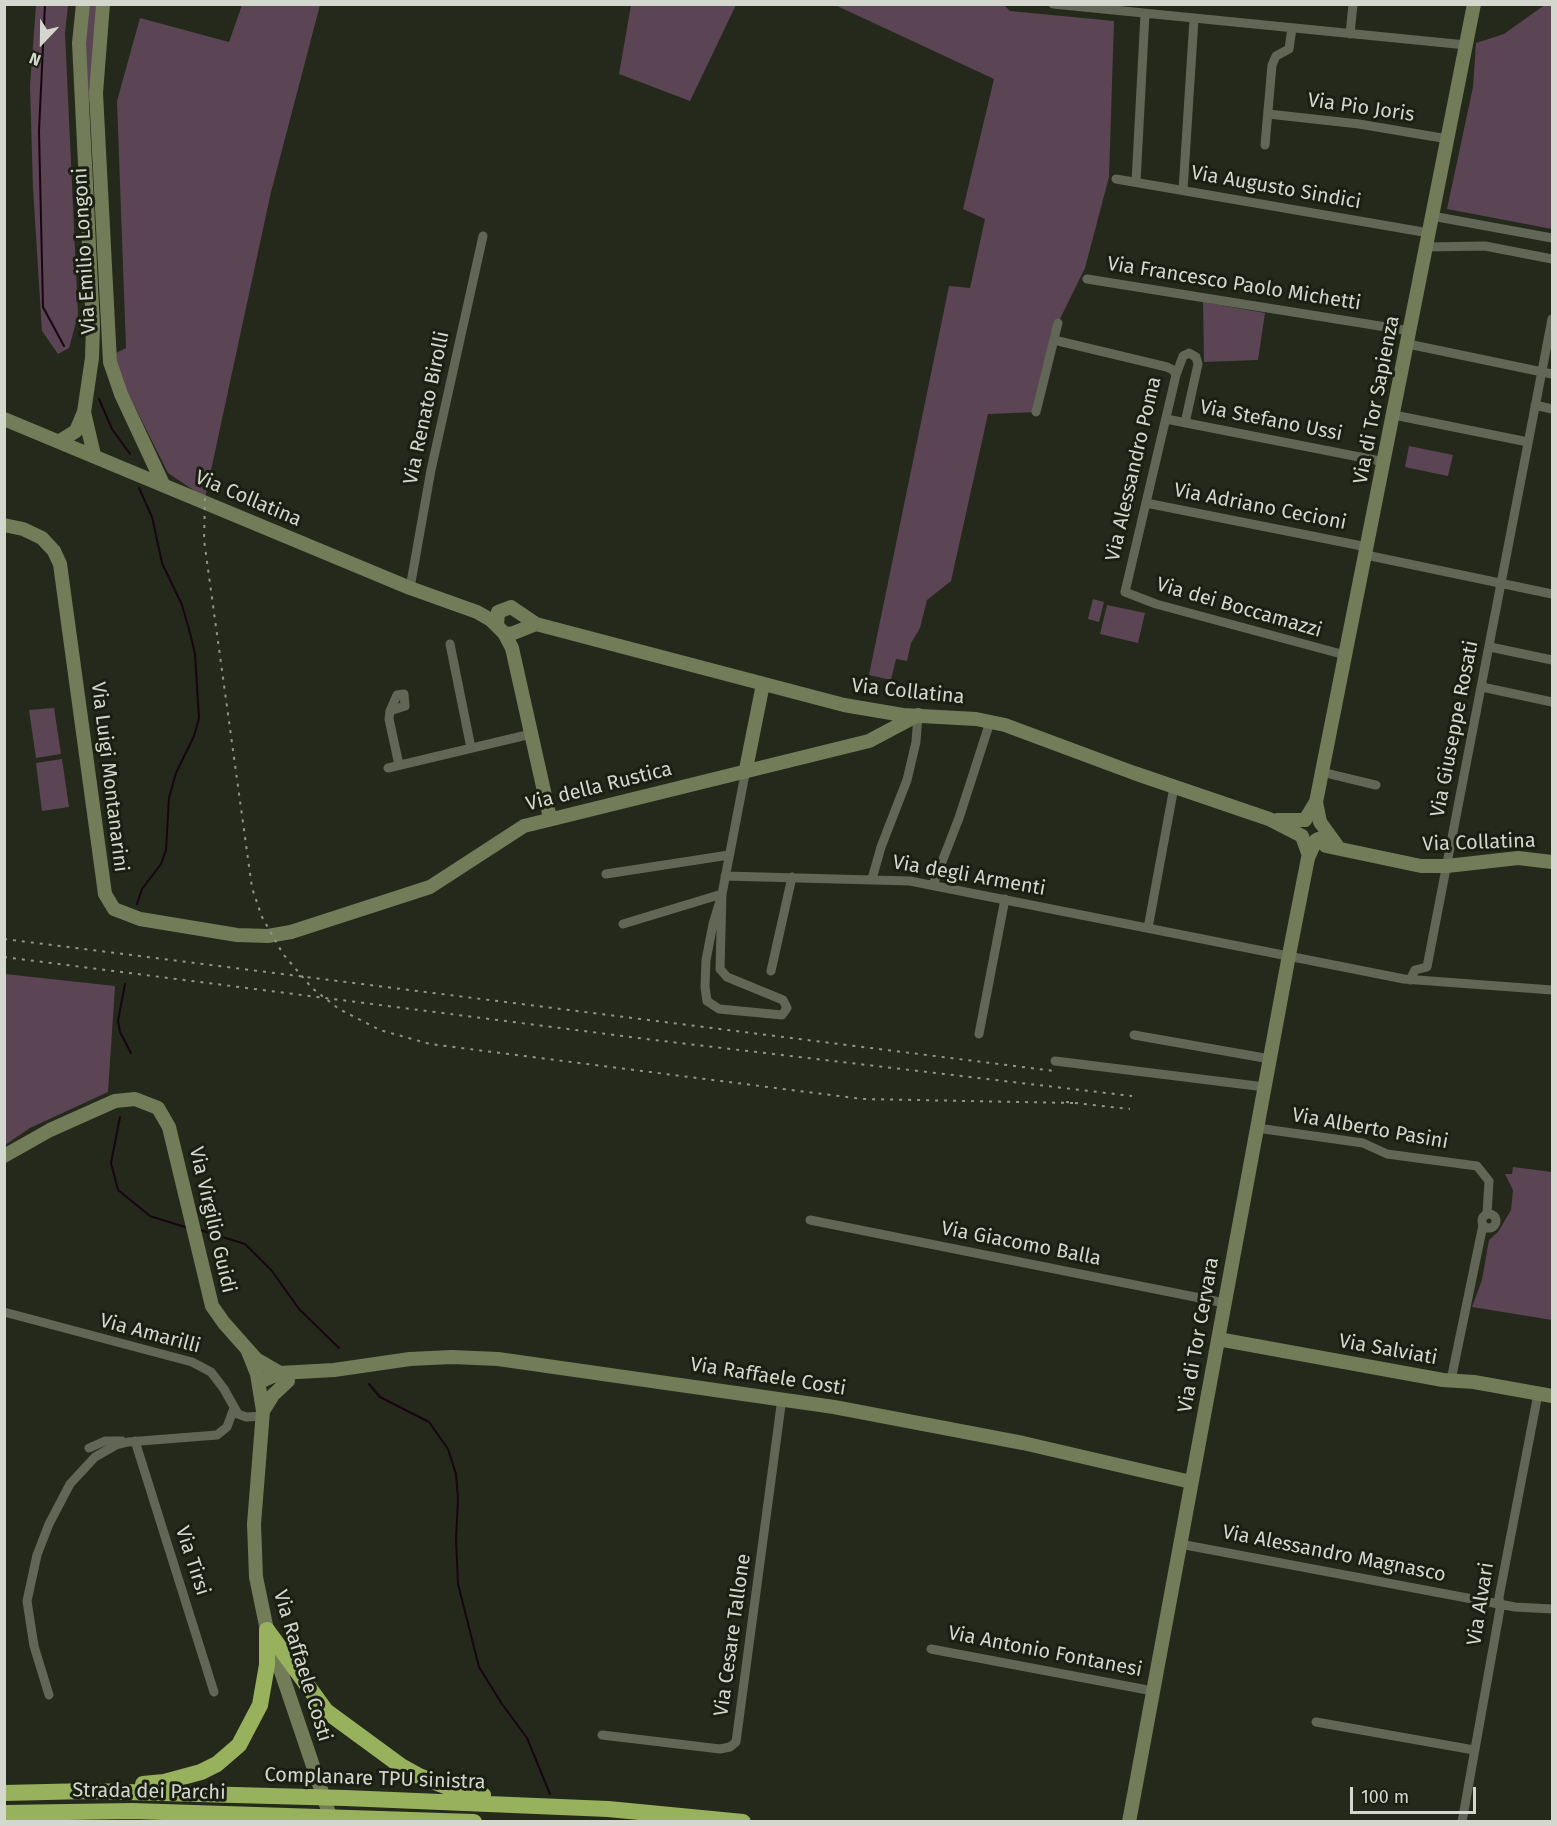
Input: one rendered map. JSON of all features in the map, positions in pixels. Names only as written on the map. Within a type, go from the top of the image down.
[{"type":"highway","points":[[89,1791],[183,1778],[201,1772],[229,1754],[247,1733],[260,1705],[267,1665],[267,1630]]},
{"type":"highway","points":[[267,1630],[307,1689],[326,1712],[401,1766],[419,1776],[468,1793],[608,1802],[634,1811]]},
{"type":"highway","name":"Complanare TPU sinistra","points":[[4,1793],[89,1791],[345,1798],[634,1811],[743,1821]]},
{"type":"highway","name":"Strada dei Parchi","points":[[4,1813],[132,1811],[474,1821]]},
{"type":"street","name":"Via Emilio Longoni","points":[[60,441],[74,433],[84,411],[89,387],[93,326],[79,43],[83,4]]},
{"type":"street","name":"Via Emilio Longoni","points":[[104,4],[96,93],[110,362],[121,394],[163,484]]},
{"type":"street","points":[[1053,4],[1466,45]]},
{"type":"street","points":[[1350,34],[1353,4]]},
{"type":"street","name":"Via di Tor Sapienza","points":[[1312,830],[1474,4]]},
{"type":"street","points":[[1136,182],[1145,14]]},
{"type":"street","points":[[1183,190],[1194,19]]},
{"type":"street","points":[[1265,145],[1273,61],[1276,56],[1289,49],[1292,28]]},
{"type":"street","name":"Via Pio Joris","points":[[1268,114],[1359,124],[1448,140]]},
{"type":"street","name":"Via Augusto Sindici","points":[[1116,179],[1183,190],[1428,240],[1485,246],[1552,259]]},
{"type":"street","points":[[1432,216],[1552,238]]},
{"type":"street","name":"Via Renato Birolli","points":[[411,588],[431,470],[483,236]]},
{"type":"street","name":"Via Francesco Paolo Michetti","points":[[1087,279],[1409,338],[1552,374]]},
{"type":"street","points":[[1394,415],[1528,442],[1552,319]]},
{"type":"street","points":[[1036,412],[1058,323]]},
{"type":"street","name":"Via Alessandro Poma","points":[[1054,340],[1167,367],[1176,375],[1125,592]]},
{"type":"street","name":"Via Stefano Ussi","points":[[1176,375],[1183,356],[1189,353],[1196,357],[1198,365],[1185,423]]},
{"type":"street","points":[[1536,405],[1552,409]]},
{"type":"street","points":[[84,411],[93,455]]},
{"type":"street","name":"Via Collatina","points":[[4,419],[411,588],[510,624],[536,624],[863,709],[990,722],[1030,733],[1174,787],[1269,819],[1312,830],[1324,845],[1412,864],[1447,866],[1515,858],[1552,862]]},
{"type":"street","name":"Via Stefano Ussi","points":[[1166,419],[1385,462]]},
{"type":"street","name":"Via Giuseppe Rosati","points":[[1428,964],[1528,442]]},
{"type":"street","name":"Via Adriano Cecioni","points":[[1146,503],[1552,594]]},
{"type":"street","name":"Via Luigi Montanarini","points":[[4,525],[28,530],[42,538],[54,551],[60,564],[94,826],[105,894],[110,905],[122,914],[140,919],[237,935],[268,936]]},
{"type":"street","name":"Via dei Boccamazzi","points":[[1125,592],[1156,604],[1345,655]]},
{"type":"street","points":[[510,624],[512,648],[550,818]]},
{"type":"street","points":[[450,644],[471,748]]},
{"type":"street","points":[[1490,647],[1552,660]]},
{"type":"street","points":[[722,894],[720,970],[727,977],[784,1001],[787,1008],[783,1014],[719,1009],[706,999],[705,987],[708,951],[722,894],[763,684]]},
{"type":"street","points":[[1482,687],[1552,702]]},
{"type":"street","points":[[390,711],[389,719],[399,765]]},
{"type":"street","points":[[872,879],[879,853],[909,772],[918,716]]},
{"type":"street","name":"Via della Rustica","points":[[268,936],[291,932],[430,887],[511,832],[550,818],[626,802],[746,770],[869,741],[918,716]]},
{"type":"street","points":[[933,885],[959,818],[990,722]]},
{"type":"street","points":[[388,768],[531,734]]},
{"type":"street","points":[[1322,772],[1376,785]]},
{"type":"street","points":[[1149,928],[1174,787]]},
{"type":"street","name":"Via di Tor Cervara","points":[[1129,1821],[1312,830]]},
{"type":"street","points":[[606,874],[729,855]]},
{"type":"street","name":"Via degli Armenti","points":[[725,876],[872,879],[933,885],[1289,955]]},
{"type":"street","points":[[771,971],[792,877]]},
{"type":"street","points":[[622,924],[722,894]]},
{"type":"street","points":[[980,1034],[1005,899]]},
{"type":"street","points":[[1289,955],[1407,979],[1552,990]]},
{"type":"street","points":[[1407,979],[1417,968],[1428,964],[1442,983]]},
{"type":"street","points":[[1134,1035],[1270,1059]]},
{"type":"street","points":[[1055,1061],[1265,1087]]},
{"type":"street","name":"Via Virgilio Guidi","points":[[4,1156],[106,1104],[123,1100],[143,1101],[158,1108],[165,1116],[214,1311],[247,1350],[264,1365],[284,1377]]},
{"type":"street","name":"Via Alberto Pasini","points":[[1257,1128],[1363,1143],[1387,1154],[1465,1163],[1477,1167],[1489,1181],[1487,1214],[1482,1219],[1483,1225],[1451,1380]]},
{"type":"street","name":"Via Giacomo Balla","points":[[810,1220],[1225,1303]]},
{"type":"street","name":"Via Amarilli","points":[[4,1312],[198,1365],[207,1369],[220,1384],[234,1408],[246,1417]]},
{"type":"street","name":"Via Salviati","points":[[1218,1339],[1552,1396]]},
{"type":"street","name":"Via Virgilio Guidi","points":[[247,1350],[259,1382]]},
{"type":"street","name":"Via Raffaele Costi","points":[[332,1821],[267,1630],[255,1577],[253,1552],[263,1414],[259,1382],[430,1357],[483,1358],[782,1398],[1023,1443],[1191,1482]]},
{"type":"street","points":[[89,1448],[105,1441],[131,1442],[214,1436],[236,1420],[263,1414],[284,1377]]},
{"type":"street","name":"Via Alvari","points":[[1462,1821],[1538,1394]]},
{"type":"street","name":"Via Cesare Tallone","points":[[603,1735],[720,1749],[730,1747],[736,1742],[782,1398]]},
{"type":"street","points":[[227,1427],[234,1408]]},
{"type":"street","points":[[49,1695],[41,1673],[27,1608],[37,1555],[49,1524],[70,1484],[103,1451],[131,1442]]},
{"type":"street","name":"Via Tirsi","points":[[131,1442],[214,1692]]},
{"type":"street","name":"Via Alessandro Magnasco","points":[[1180,1544],[1499,1603],[1552,1609]]},
{"type":"street","name":"Via Antonio Fontanesi","points":[[931,1648],[1153,1691]]},
{"type":"street","points":[[1316,1722],[1474,1750]]},
{"type":"shaded area","points":[[1546,4],[1552,5],[1552,229],[1447,209],[1473,87],[1476,43],[1504,34]]},
{"type":"shaded area","points":[[36,5],[68,5],[65,33],[78,315],[69,348],[58,354],[42,331],[33,188],[30,86]]},
{"type":"shaded area","points":[[89,5],[96,5],[92,105],[88,101],[85,50]]},
{"type":"shaded area","points":[[242,5],[320,5],[271,192],[205,498],[168,473],[118,373],[116,353],[126,348],[117,101],[140,18],[229,42]]},
{"type":"shaded area","points":[[631,5],[736,5],[690,101],[619,74]]},
{"type":"shaded area","points":[[835,5],[1004,5],[1010,11],[1114,21],[1109,177],[1085,268],[1058,323],[1036,412],[988,414],[951,581],[927,600],[920,628],[911,643],[907,661],[896,659],[891,680],[869,675],[949,286],[970,288],[985,219],[963,209],[994,79]]},
{"type":"shaded area","points":[[1203,302],[1265,313],[1258,360],[1204,362]]},
{"type":"shaded area","points":[[1409,446],[1453,455],[1448,476],[1405,467]]},
{"type":"shaded area","points":[[1093,599],[1104,602],[1099,622],[1088,619]]},
{"type":"shaded area","points":[[1107,605],[1145,613],[1138,643],[1100,634]]},
{"type":"shaded area","points":[[54,708],[61,754],[36,758],[29,710]]},
{"type":"shaded area","points":[[62,759],[69,807],[42,811],[36,763]]},
{"type":"shaded area","points":[[5,974],[115,986],[108,1092],[30,1128],[5,1145]]},
{"type":"shaded area","points":[[1513,1167],[1552,1172],[1552,1320],[1472,1307],[1482,1280],[1489,1240],[1498,1232],[1511,1210],[1513,1190],[1505,1174],[1512,1174]]},
{"type":"waterway","points":[[45,4],[39,131],[43,307],[64,346]]},
{"type":"waterway","points":[[99,399],[112,429],[130,454]]},
{"type":"waterway","points":[[137,904],[142,889],[161,864],[166,850],[169,798],[176,773],[194,736],[199,718],[195,654],[190,633],[182,605],[162,563],[152,517],[139,488]]},
{"type":"waterway","points":[[125,984],[118,1021],[120,1032],[131,1053]]},
{"type":"waterway","points":[[120,1117],[111,1163],[118,1190],[150,1216],[188,1228]]},
{"type":"waterway","points":[[200,1230],[245,1244],[272,1271],[299,1309],[339,1348]]},
{"type":"waterway","points":[[369,1384],[380,1397],[429,1422],[448,1449],[456,1474],[458,1499],[456,1539],[458,1584],[479,1667],[527,1738],[550,1794]]},
{"type":"railway","points":[[205,498],[204,540],[252,888],[262,917],[283,954],[312,988],[339,1009],[380,1030],[430,1044],[862,1099],[1073,1103]]},
{"type":"railway","points":[[4,939],[1054,1071]]},
{"type":"railway","points":[[4,957],[654,1040],[1132,1096]]},
{"type":"railway","points":[[1066,1102],[1130,1109]]}]
